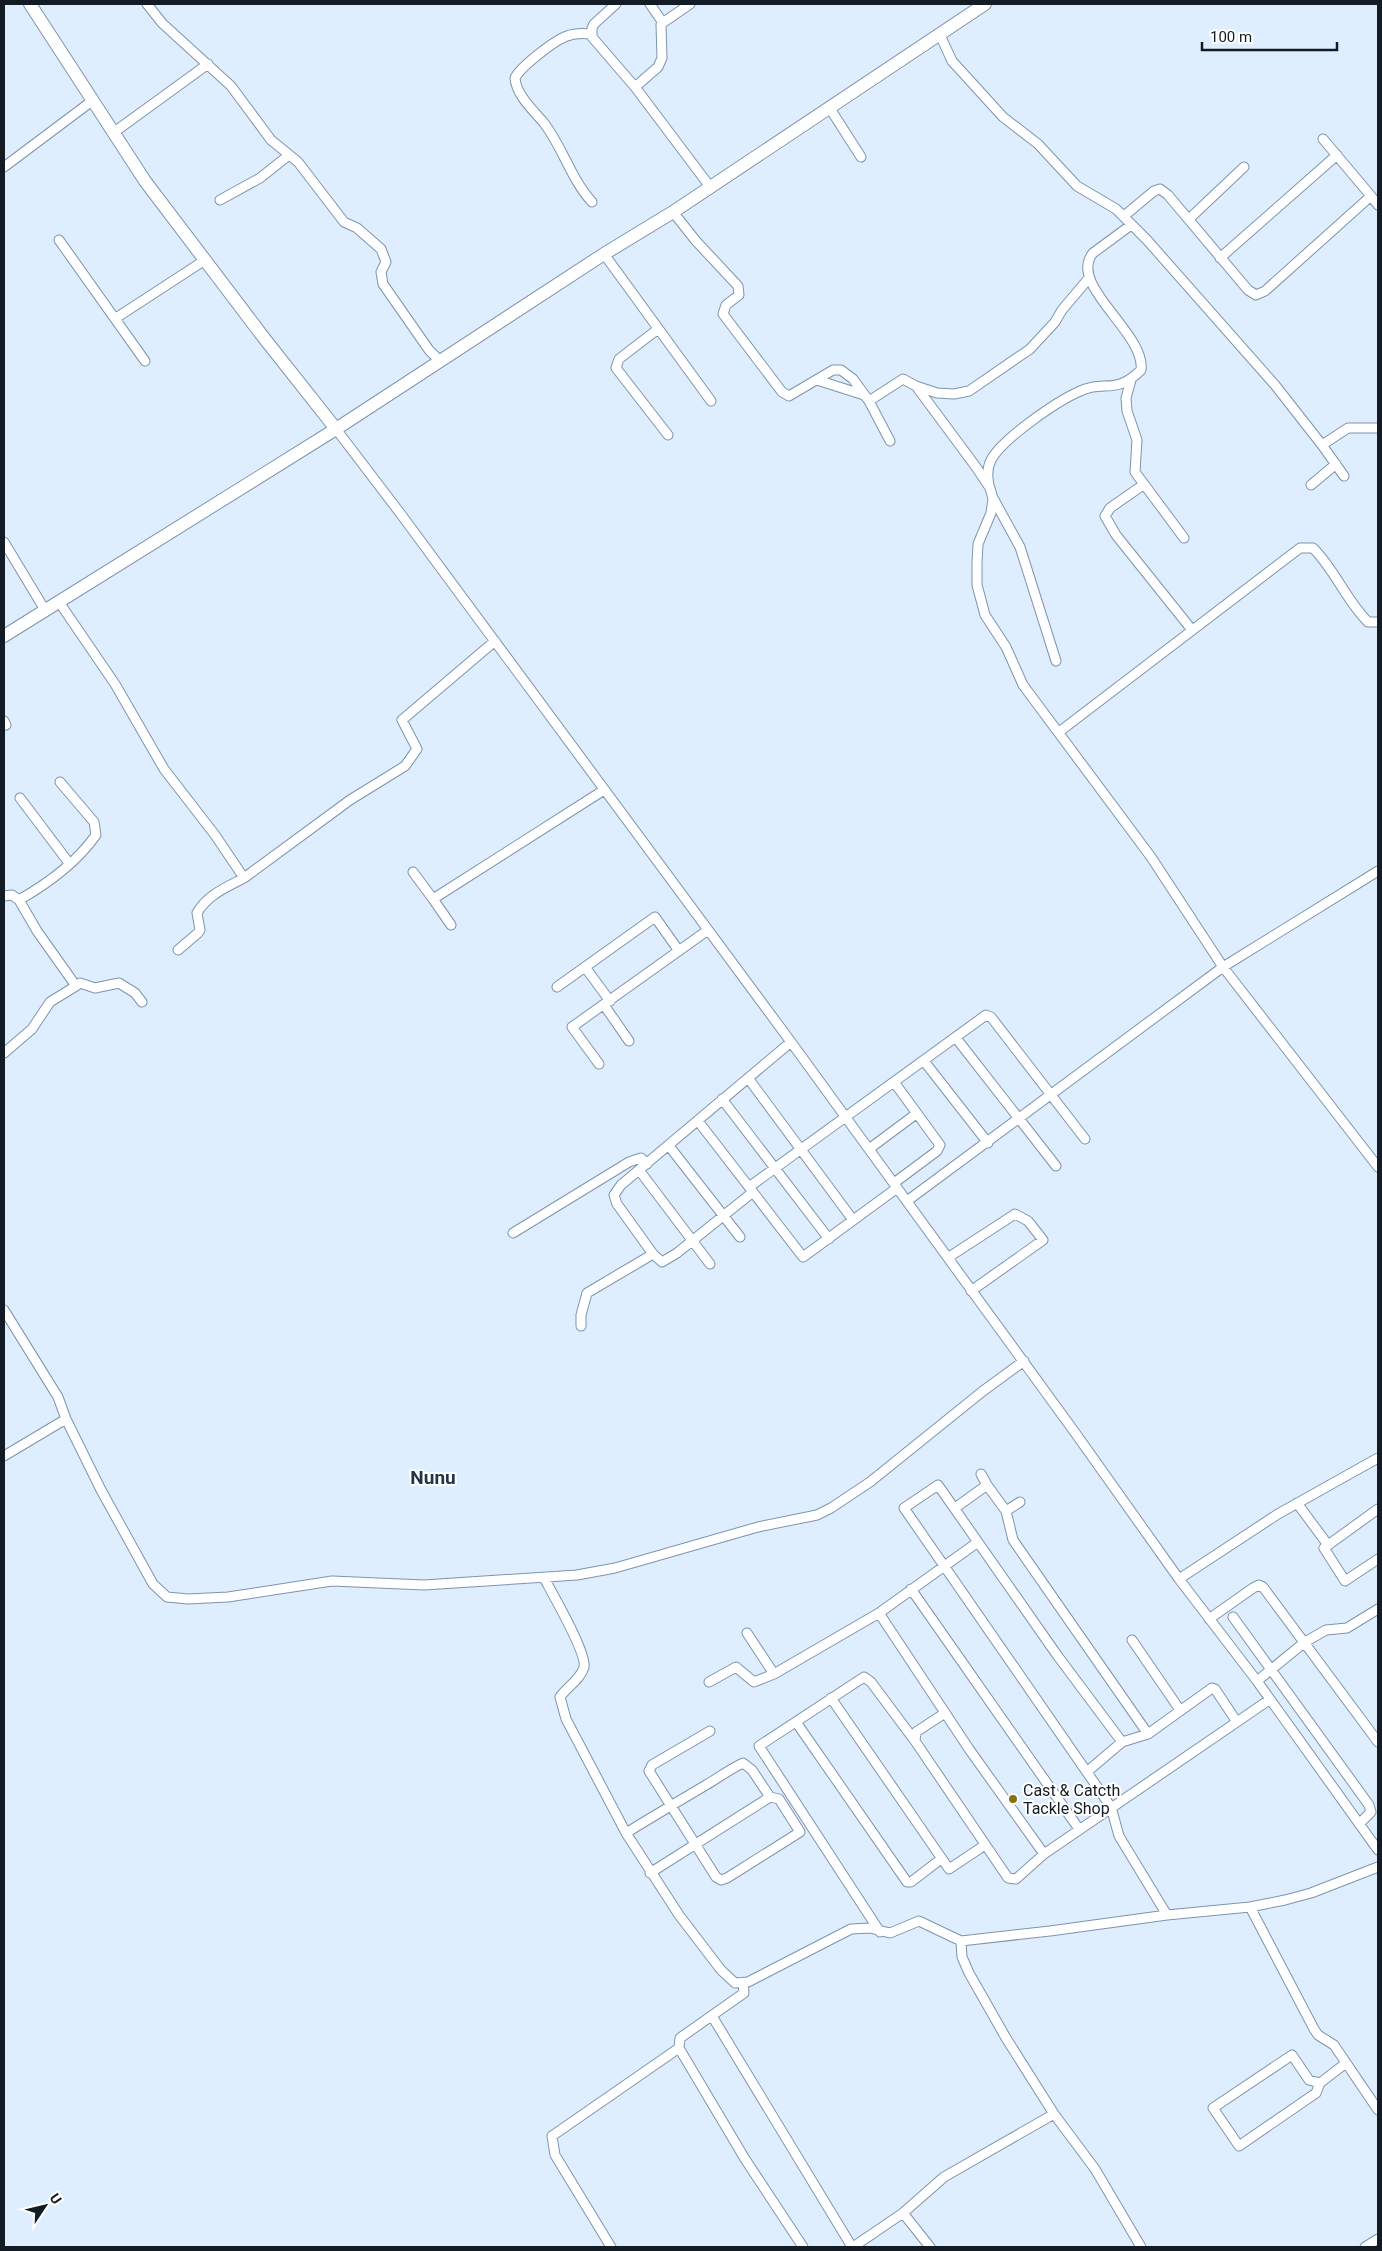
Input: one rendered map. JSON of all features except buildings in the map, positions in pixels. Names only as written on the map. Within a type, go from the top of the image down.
[{"type":"main road","points":[[30,4],[145,181],[336,429]]},
{"type":"main road","points":[[4,636],[336,429],[604,254],[711,188],[985,4]]},
{"type":"street","points":[[147,4],[162,23],[231,86],[271,140],[289,155],[313,180],[344,222],[357,228],[381,249],[386,262],[381,272],[382,284],[429,350],[440,362]]},
{"type":"street","points":[[591,34],[594,24],[616,4]]},
{"type":"street","points":[[650,4],[663,23]]},
{"type":"street","points":[[635,87],[658,67],[662,58],[660,27],[690,4]]},
{"type":"street","points":[[592,202],[577,182],[546,126],[517,88],[515,78],[520,70],[565,36],[578,33],[591,34],[635,87],[711,188]]},
{"type":"street","points":[[940,35],[952,61],[1003,117],[1038,144],[1077,186],[1116,209],[1147,240],[1275,385],[1344,476]]},
{"type":"street","points":[[113,133],[208,64]]},
{"type":"street","points":[[4,167],[92,101]]},
{"type":"street","points":[[829,107],[862,157]]},
{"type":"street","points":[[1323,139],[1378,205]]},
{"type":"street","points":[[220,200],[260,178],[289,155]]},
{"type":"street","points":[[1220,258],[1337,155]]},
{"type":"street","points":[[1189,220],[1244,167]]},
{"type":"street","points":[[1124,216],[1154,191],[1160,189],[1189,220],[1248,290],[1256,294],[1265,291],[1371,196]]},
{"type":"street","points":[[673,212],[696,241],[738,286],[739,295],[726,305],[723,314],[782,392],[789,396],[833,370],[841,370],[853,380],[867,398],[890,441]]},
{"type":"street","points":[[1132,225],[1088,259],[1087,270],[1105,303],[1134,342],[1142,360],[1141,370],[1131,380],[1121,385],[1080,391],[1038,418],[1006,443],[992,458],[988,468],[988,479],[993,499],[991,513],[978,544],[977,586],[980,600],[985,615],[1006,647],[1024,685],[1151,857],[1223,967],[1378,1167]]},
{"type":"street","points":[[60,240],[145,361]]},
{"type":"street","points":[[604,254],[711,401]]},
{"type":"street","points":[[116,318],[205,260]]},
{"type":"street","points":[[817,380],[867,398],[903,379],[916,386],[937,393],[954,394],[969,391],[1030,349],[1055,322],[1062,310],[1090,278]]},
{"type":"street","points":[[658,329],[619,360],[616,368],[668,435]]},
{"type":"street","points":[[1131,380],[1126,398],[1127,412],[1137,440],[1135,472],[1142,485],[1184,538]]},
{"type":"street","points":[[916,386],[990,488],[993,499],[1020,547],[1056,661]]},
{"type":"street","points":[[1322,445],[1348,428],[1378,428]]},
{"type":"street","points":[[336,429],[791,1042],[1024,1362],[1178,1579],[1257,1682],[1378,1850]]},
{"type":"street","points":[[1311,485],[1336,464]]},
{"type":"street","points":[[1142,485],[1110,508],[1104,516],[1116,535],[1192,630]]},
{"type":"street","points":[[4,542],[45,610]]},
{"type":"street","points":[[1059,732],[1300,548],[1313,548],[1324,558],[1357,611],[1368,622],[1378,622]]},
{"type":"street","points":[[59,602],[115,684],[164,769],[215,835],[244,878]]},
{"type":"street","points":[[178,950],[198,934],[200,930],[197,913],[201,906],[212,896],[244,878],[350,800],[405,766],[417,751],[402,720],[495,642]]},
{"type":"street","points":[[19,900],[39,888],[69,863],[95,836],[94,822],[60,782]]},
{"type":"street","points":[[433,899],[604,790]]},
{"type":"street","points":[[20,798],[69,863]]},
{"type":"street","points":[[907,1201],[988,1143],[1192,988],[1378,871]]},
{"type":"street","points":[[413,872],[451,925]]},
{"type":"street","points":[[4,896],[12,895],[19,900],[33,925],[76,986]]},
{"type":"street","points":[[556,987],[654,917],[679,951]]},
{"type":"street","points":[[599,1064],[572,1027],[708,930]]},
{"type":"street","points":[[585,967],[629,1041]]},
{"type":"street","points":[[4,1053],[32,1029],[50,1002],[80,983],[97,988],[119,983],[135,993],[142,1002]]},
{"type":"street","points":[[791,1042],[616,1190],[615,1199],[658,1260],[666,1261],[693,1241],[775,1167],[984,1016],[990,1016],[1085,1140]]},
{"type":"street","points":[[956,1038],[1056,1166]]},
{"type":"street","points":[[924,1061],[988,1143]]},
{"type":"street","points":[[748,1078],[853,1220]]},
{"type":"street","points":[[698,1121],[801,1256],[806,1257],[940,1148],[936,1138],[916,1114],[894,1082]]},
{"type":"street","points":[[722,1099],[829,1239]]},
{"type":"street","points":[[869,1149],[916,1114]]},
{"type":"street","points":[[669,1146],[740,1237]]},
{"type":"street","points":[[513,1233],[629,1162],[641,1158],[647,1164]]},
{"type":"street","points":[[639,1170],[710,1264]]},
{"type":"street","points":[[948,1258],[1015,1214],[1028,1221],[1043,1240],[971,1291]]},
{"type":"street","points":[[581,1326],[581,1315],[587,1293],[652,1254]]},
{"type":"street","points":[[4,1310],[58,1397],[66,1419],[101,1490],[153,1584],[167,1597],[188,1599],[228,1597],[332,1581],[424,1585],[544,1578],[615,1568],[758,1527],[817,1515],[870,1482],[982,1391],[1024,1362]]},
{"type":"street","points":[[4,1456],[66,1419]]},
{"type":"street","points":[[1178,1579],[1297,1503],[1378,1458]]},
{"type":"street","points":[[981,1474],[1006,1512],[1013,1540],[1148,1734]]},
{"type":"street","points":[[1122,1742],[1057,1655],[938,1485],[904,1508],[1111,1807],[1119,1836],[1167,1915]]},
{"type":"street","points":[[954,1508],[987,1485]]},
{"type":"street","points":[[1006,1512],[1020,1502]]},
{"type":"street","points":[[1297,1503],[1328,1545]]},
{"type":"street","points":[[1378,1510],[1328,1545],[1324,1550],[1345,1582],[1378,1559]]},
{"type":"street","points":[[709,1682],[736,1667],[754,1682],[774,1674],[879,1613],[978,1542]]},
{"type":"street","points":[[544,1578],[579,1646],[585,1664],[581,1674],[560,1697],[559,1702],[566,1719],[626,1833],[650,1874],[728,1978],[735,1982],[743,1983],[851,1929],[870,1928],[890,1933],[899,1931],[919,1921],[961,1940],[1050,1932],[1167,1915],[1250,1907],[1311,1893],[1378,1867]]},
{"type":"street","points":[[1209,1619],[1253,1588],[1261,1586],[1305,1642],[1378,1742]]},
{"type":"street","points":[[911,1589],[1079,1829]]},
{"type":"street","points":[[1257,1682],[1305,1642],[1326,1630],[1347,1628],[1378,1609]]},
{"type":"street","points":[[879,1613],[944,1713],[1044,1854]]},
{"type":"street","points":[[1233,1617],[1369,1805],[1371,1812],[1359,1824]]},
{"type":"street","points":[[747,1633],[774,1674]]},
{"type":"street","points":[[1132,1640],[1180,1710]]},
{"type":"street","points":[[880,1932],[759,1746],[864,1677],[868,1678],[914,1741],[1011,1880],[1016,1879],[1044,1854],[1079,1829],[1269,1700]]},
{"type":"street","points":[[1088,1772],[1122,1742],[1148,1734],[1212,1688],[1237,1722]]},
{"type":"street","points":[[831,1698],[949,1870],[985,1845]]},
{"type":"street","points":[[914,1741],[916,1732],[944,1713]]},
{"type":"street","points":[[796,1722],[907,1882],[911,1882],[942,1859]]},
{"type":"street","points":[[626,1833],[672,1806],[743,1764],[752,1770],[770,1797],[779,1799],[800,1832],[723,1880],[716,1877],[672,1806],[652,1777],[650,1768],[710,1731]]},
{"type":"street","points":[[650,1874],[770,1797]]},
{"type":"street","points":[[1250,1907],[1305,2014],[1318,2035],[1334,2045],[1378,2110]]},
{"type":"street","points":[[961,1940],[962,1957],[969,1973],[1006,2038],[1054,2114],[1095,2169],[1141,2247]]},
{"type":"street","points":[[743,1983],[744,1993],[680,2038],[679,2048],[745,2160],[802,2247]]},
{"type":"street","points":[[712,2016],[852,2247],[903,2213],[944,2177],[1054,2114]]},
{"type":"street","points":[[611,2247],[556,2155],[552,2136],[679,2048]]},
{"type":"street","points":[[1320,2083],[1309,2080],[1292,2055],[1213,2108],[1239,2146],[1316,2093],[1320,2083],[1346,2063]]},
{"type":"street","points":[[903,2213],[930,2247]]},
{"type":"street","points":[[1365,2247],[1378,2240]]},
{"type":"place","name":"Cast & Catcth Tackle Shop","points":[[1013,1799]]},
{"type":"district","name":"Nunu","points":[[433,1477]]}]
